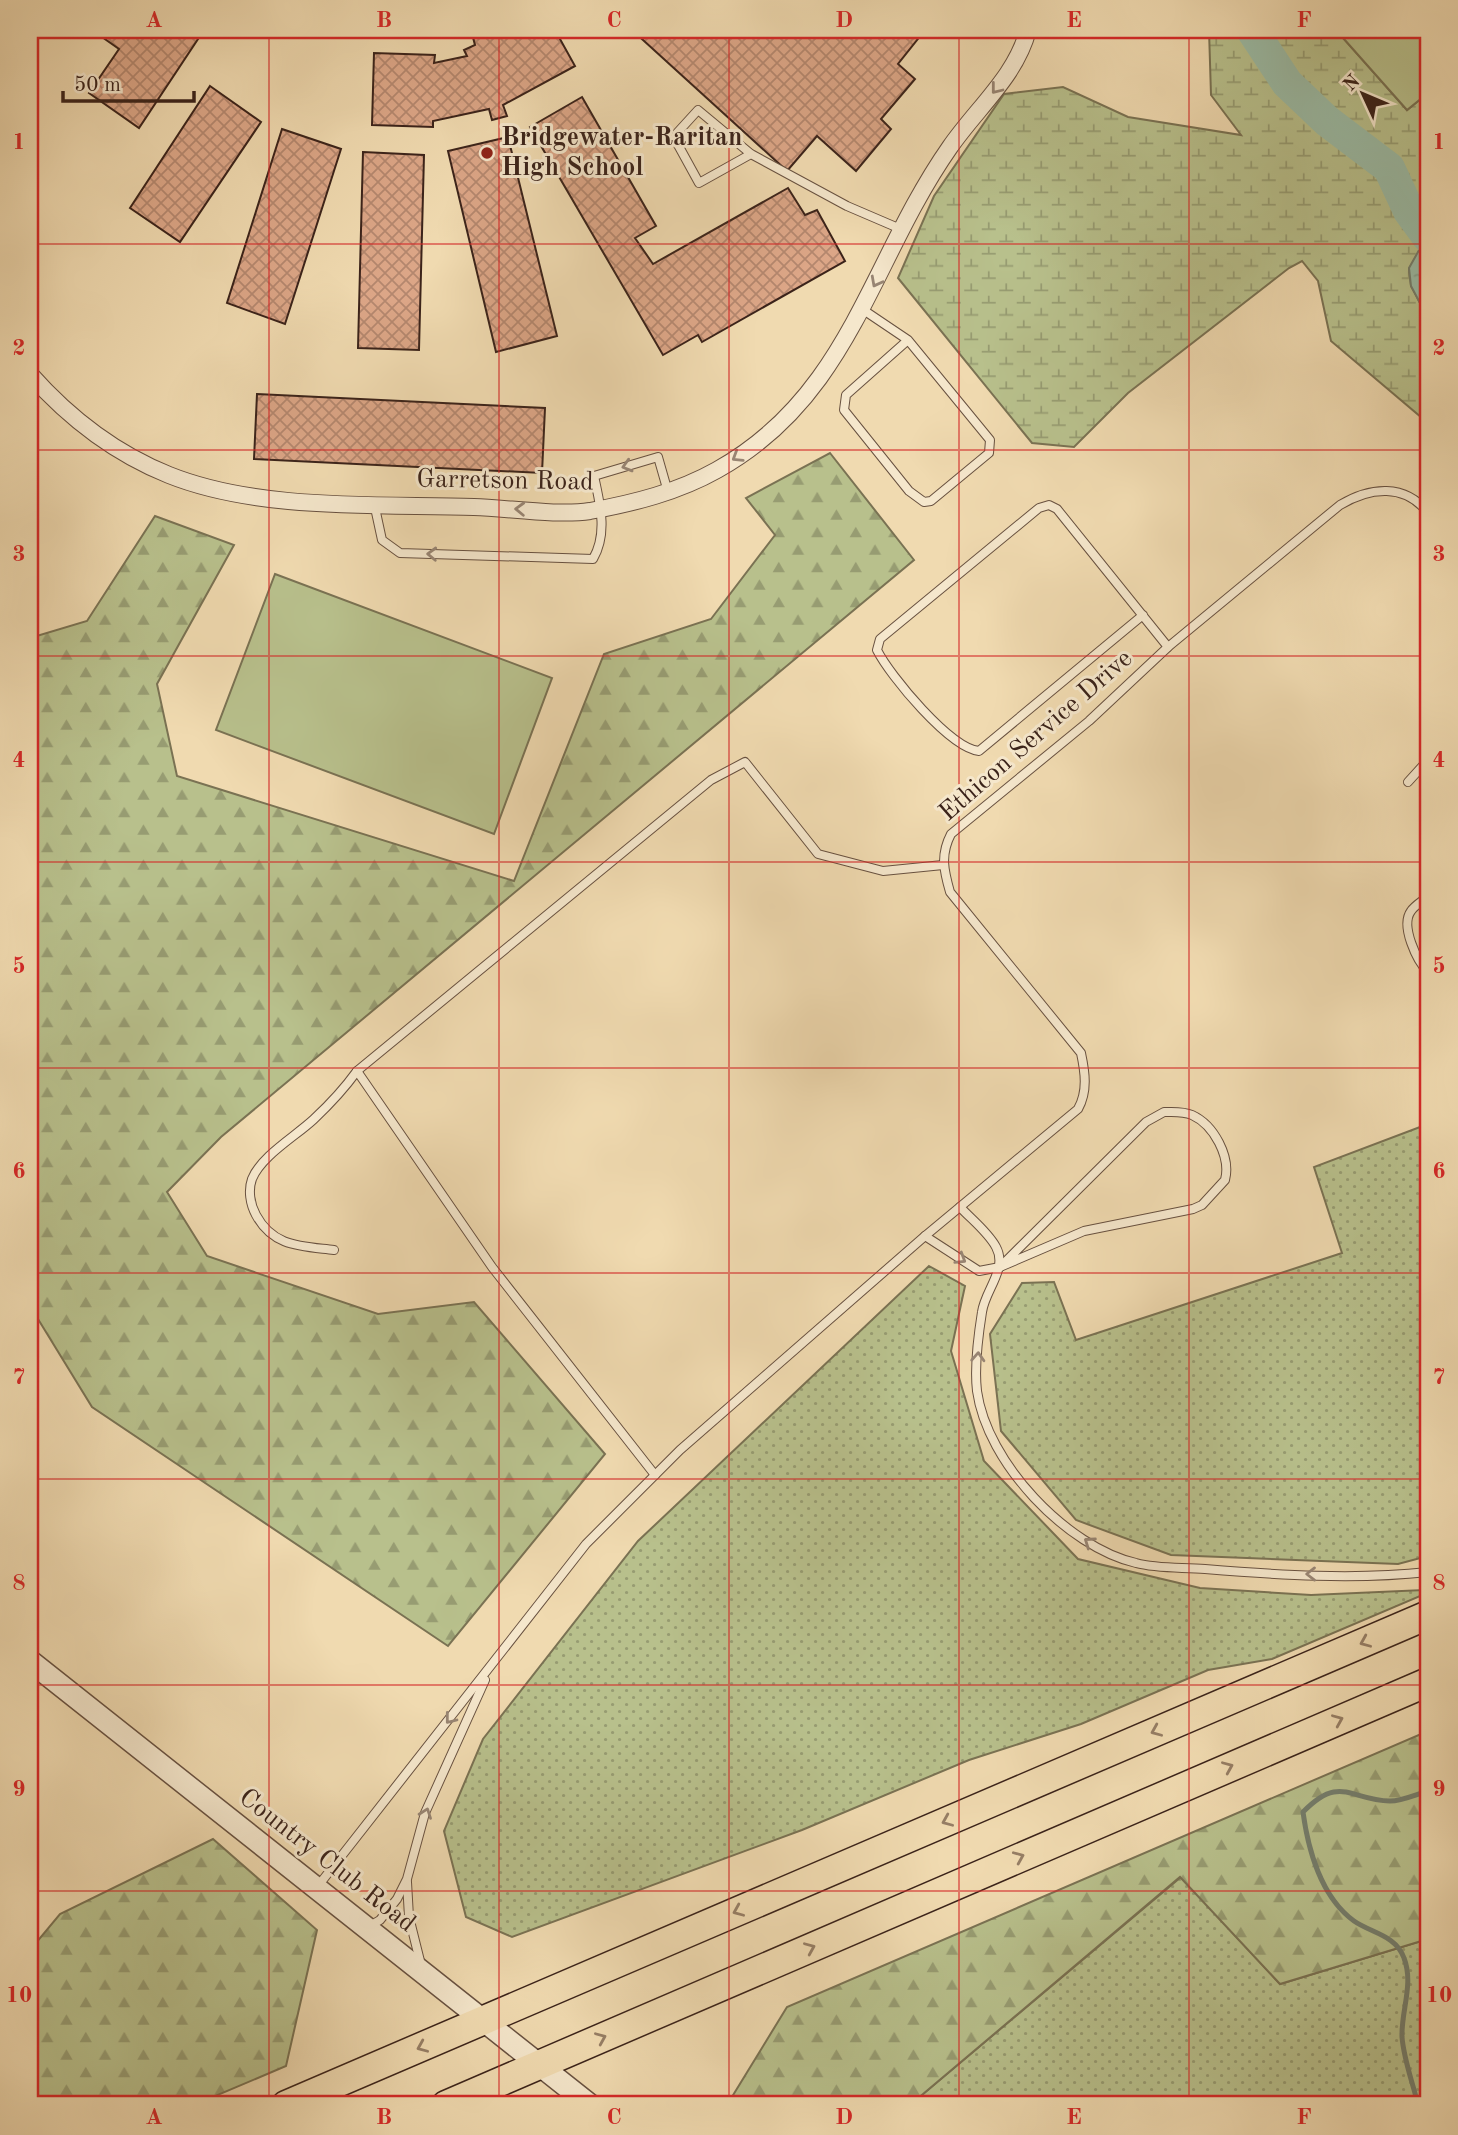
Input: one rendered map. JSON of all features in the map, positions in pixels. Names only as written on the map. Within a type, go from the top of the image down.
[{"type":"highway","points":[[286,2105],[1428,1615]]},
{"type":"highway","points":[[446,2105],[1428,1682]]},
{"type":"street","name":"Garretson Road","points":[[30,374],[82,425],[107,443],[168,475],[243,496],[587,511],[668,492],[717,470],[753,447],[788,418],[819,382],[950,148],[1015,61],[1028,30]]},
{"type":"street","name":"Country Club Road","points":[[31,1663],[590,2105]]},
{"type":"lane","points":[[751,154],[699,183],[677,143],[677,133],[698,110],[751,154],[847,206],[903,230]]},
{"type":"lane","points":[[862,309],[908,340],[990,440],[989,453],[931,501],[923,502],[909,491],[847,415],[843,403],[846,395],[908,340]]},
{"type":"lane","points":[[374,503],[382,540],[400,553],[593,559],[601,545],[601,508],[594,476],[658,457],[668,492]]},
{"type":"lane","name":"Ethicon Service Drive","points":[[492,1666],[579,1553],[655,1475],[925,1236],[1078,1109],[1083,1100],[1085,1072],[1081,1053],[950,892],[943,865],[944,847],[951,834],[1103,709],[1168,647],[1353,497],[1380,490],[1397,491],[1413,497],[1428,513]]},
{"type":"lane","points":[[1143,615],[979,751],[972,750],[942,732],[877,650],[880,639],[1045,506],[1057,509],[1143,615],[1168,647]]},
{"type":"lane","points":[[1408,782],[1428,760]]},
{"type":"lane","points":[[334,1250],[286,1244],[264,1230],[250,1203],[252,1178],[275,1150],[312,1121],[344,1089],[357,1071],[710,780],[745,762],[818,854],[883,872],[943,865]]},
{"type":"lane","points":[[1428,896],[1411,911],[1407,922],[1418,960],[1428,972]]},
{"type":"lane","points":[[357,1071],[492,1267],[655,1475]]},
{"type":"lane","points":[[925,1236],[979,1271],[1000,1267],[1084,1231],[1202,1205],[1224,1180],[1227,1170],[1219,1143],[1200,1120],[1190,1114],[1164,1112],[1146,1122],[1000,1267],[982,1308],[977,1391],[983,1415],[1007,1464],[1045,1508],[1093,1545],[1137,1564],[1263,1574],[1428,1572]]},
{"type":"lane","points":[[961,1207],[996,1247],[1000,1267]]},
{"type":"lane","points":[[366,1928],[389,1910],[407,1879],[425,1813],[492,1666]]},
{"type":"lane","points":[[316,1888],[492,1666]]},
{"type":"lane","points":[[407,1879],[408,1917],[424,1972]]},
{"type":"green space","points":[[1209,30],[1336,30],[1407,110],[1428,93],[1428,222],[1424,217],[1419,228],[1424,243],[1409,269],[1411,286],[1428,318],[1428,423],[1331,341],[1318,281],[1302,261],[1289,268],[1128,393],[1074,447],[1032,443],[898,278],[934,196],[1004,94],[1063,87],[1128,117],[1241,135],[1211,95]]},
{"type":"green space","points":[[1336,30],[1428,30],[1428,93],[1407,110]]},
{"type":"green space","points":[[830,453],[914,560],[221,1137],[167,1192],[207,1256],[378,1314],[474,1302],[605,1454],[448,1646],[92,1407],[30,1306],[30,638],[87,621],[155,516],[234,545],[157,684],[177,776],[514,881],[604,654],[711,619],[775,535],[746,498]]},
{"type":"green space","points":[[275,574],[552,678],[494,834],[216,730]]},
{"type":"green space","points":[[1428,1124],[1428,1556],[1398,1564],[1171,1555],[1076,1520],[1001,1431],[990,1334],[1022,1283],[1054,1282],[1076,1340],[1342,1253],[1314,1167]]},
{"type":"green space","points":[[929,1266],[965,1286],[951,1351],[984,1461],[1078,1559],[1200,1588],[1311,1595],[1424,1590],[1425,1594],[1272,1659],[1208,1670],[1081,1724],[969,1760],[802,1830],[512,1937],[466,1917],[444,1831],[483,1739],[638,1541]]},
{"type":"green space","points":[[1428,1731],[1428,1939],[1280,1984],[1180,1877],[910,2105],[727,2105],[787,2007]]},
{"type":"green space","points":[[213,1839],[317,1930],[286,2066],[194,2105],[30,2105],[30,1950],[60,1914]]},
{"type":"green space","points":[[1181,1877],[1280,1984],[1428,1939],[1428,2105],[910,2105]]},
{"type":"water","points":[[1409,211],[1424,217],[1428,222],[1428,318],[1411,286],[1409,268],[1423,243]]},
{"type":"building","points":[[92,30],[204,30],[139,128],[89,93],[119,49]]},
{"type":"building","points":[[471,30],[555,30],[575,66],[503,105],[507,116],[492,120],[489,109],[433,121],[433,127],[372,125],[374,53],[435,55],[434,63],[467,56],[464,50],[475,45]]},
{"type":"building","points":[[632,30],[925,30],[898,64],[915,79],[881,119],[891,129],[856,171],[817,136],[787,171]]},
{"type":"building","points":[[210,86],[261,122],[180,242],[130,208]]},
{"type":"building","points":[[582,97],[656,226],[635,238],[653,264],[788,188],[805,215],[817,210],[845,261],[702,342],[698,335],[663,355],[530,127]]},
{"type":"building","points":[[282,129],[341,149],[285,324],[227,303]]},
{"type":"building","points":[[508,137],[557,336],[496,352],[448,151]]},
{"type":"building","points":[[363,152],[424,155],[419,350],[358,348]]},
{"type":"building","points":[[257,394],[545,408],[542,473],[254,459]]},
{"type":"waterway","points":[[1252,30],[1287,83],[1327,121],[1389,168],[1409,211],[1428,237]]},
{"type":"waterway","points":[[1418,2105],[1402,2037],[1408,1978],[1404,1958],[1389,1939],[1354,1921],[1333,1899],[1318,1871],[1308,1841],[1303,1812],[1327,1794],[1336,1792],[1390,1801],[1428,1791]]},
{"type":"place","name":"Bridgewater-Raritan High School","points":[[487,153]]}]
